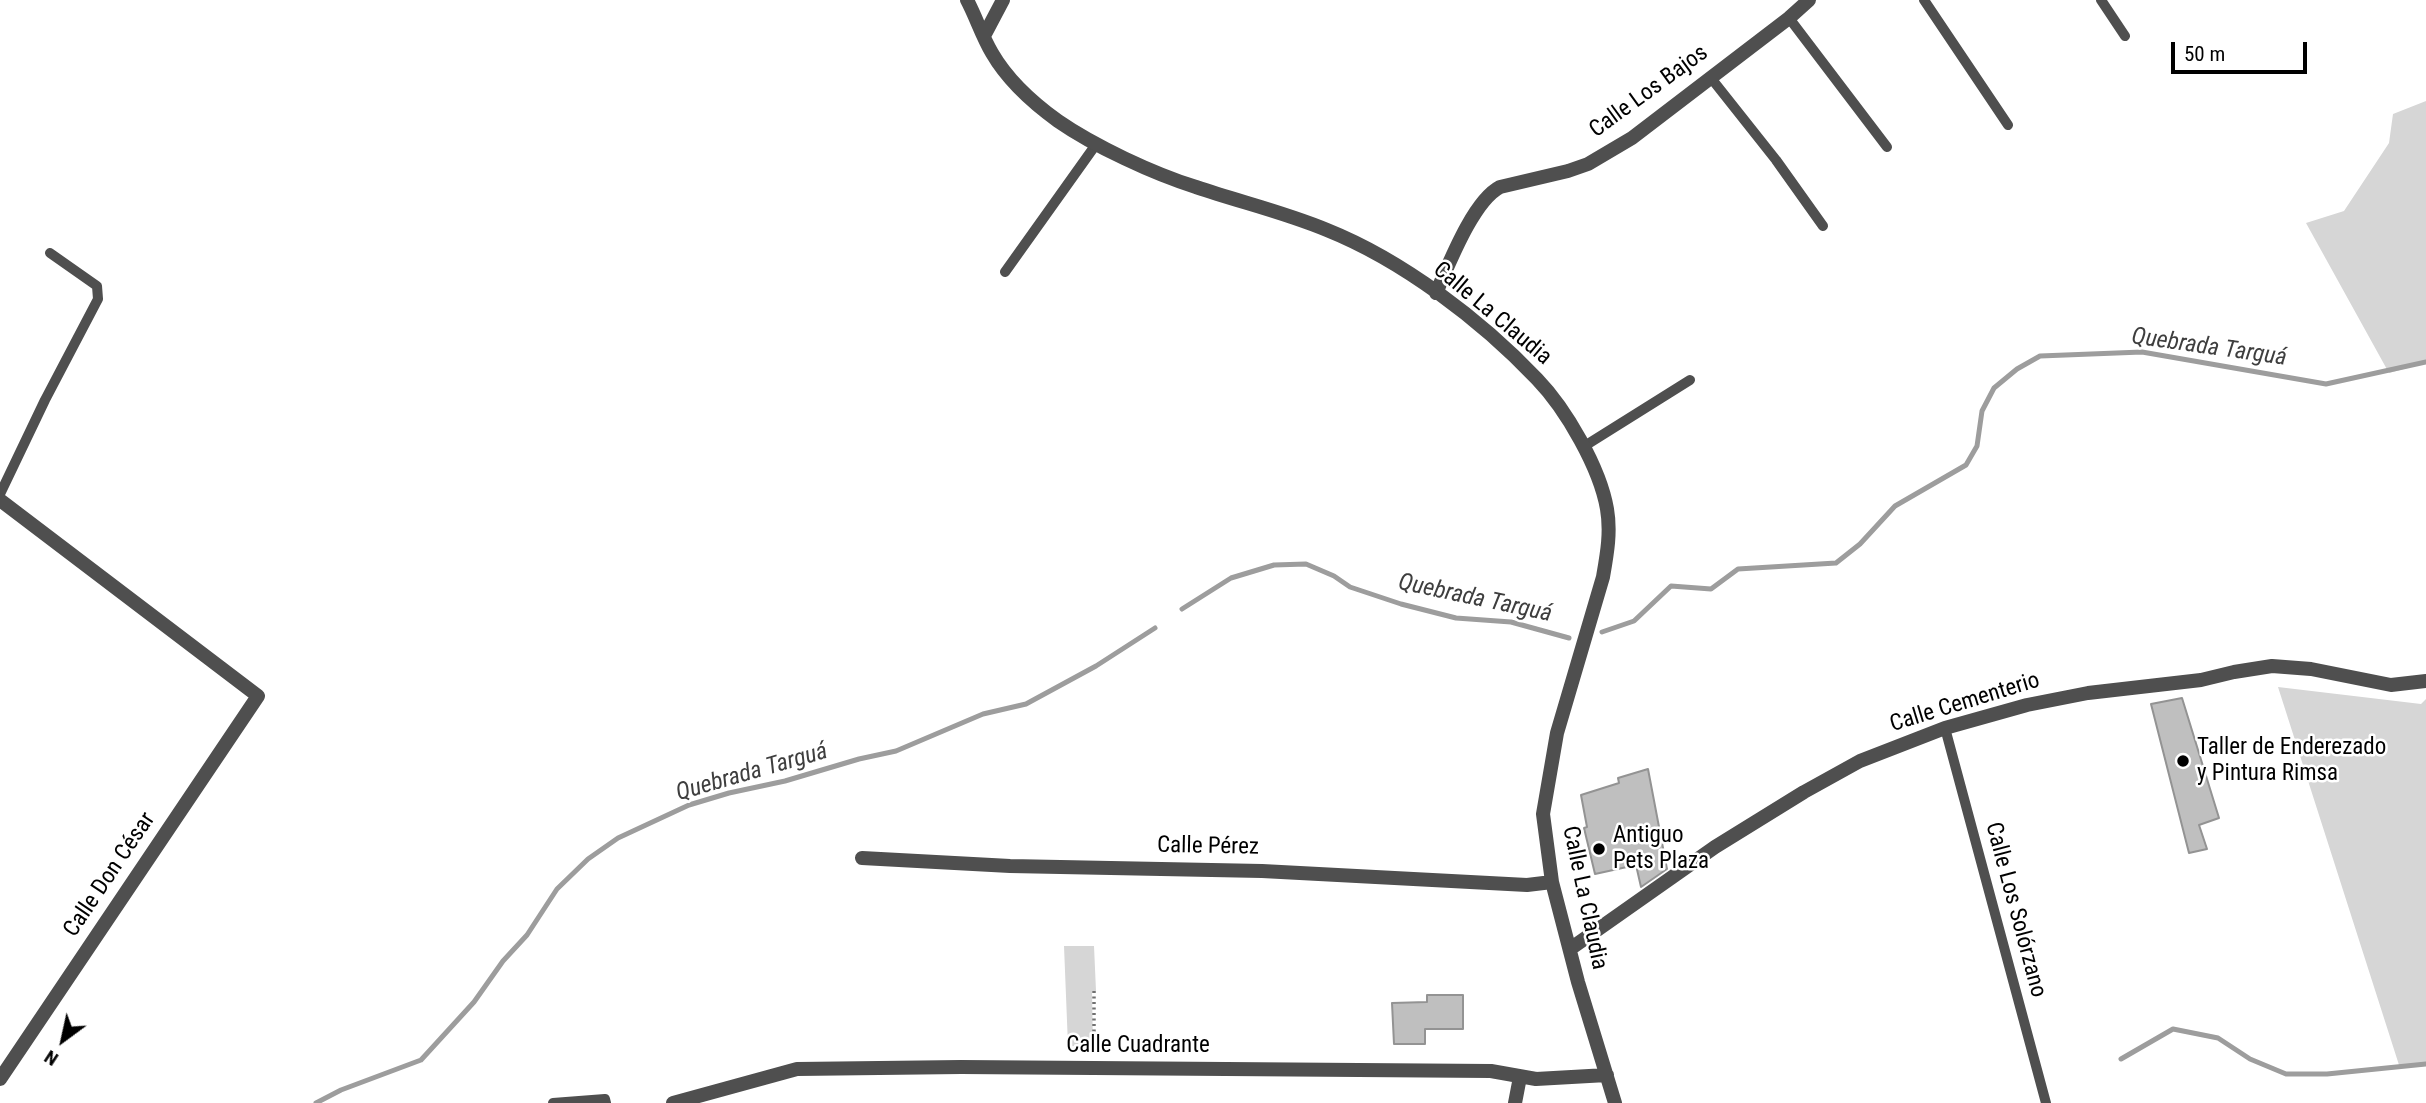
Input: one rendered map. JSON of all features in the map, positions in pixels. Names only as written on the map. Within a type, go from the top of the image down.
[{"type":"street","name":"Calle La Claudia","points":[[967,0],[992,53],[1029,97],[1058,121],[1173,179],[1266,208],[1336,234],[1376,253],[1436,293],[1499,344],[1539,381],[1583,447],[1602,490],[1609,531],[1603,577],[1557,733],[1543,814],[1552,882],[1615,1103]]},
{"type":"street","points":[[984,36],[1003,0]]},
{"type":"street","name":"Calle Los Bajos","points":[[1436,293],[1478,209],[1491,191],[1588,164],[1632,138],[1809,0]]},
{"type":"street","name":"Calle Don César","points":[[0,499],[258,696],[0,1079]]},
{"type":"street","name":"Calle Cementerio","points":[[1570,948],[1715,847],[1804,792],[1860,761],[1945,728],[2026,705],[2088,693],[2201,680],[2272,666],[2311,669],[2390,685],[2426,681]]},
{"type":"street","name":"Calle Pérez","points":[[862,858],[1010,866],[1262,871],[1527,885],[1552,882]]},
{"type":"street","name":"Calle Cuadrante","points":[[673,1103],[797,1069],[961,1067],[1463,1071],[1520,1077],[1607,1075]]},
{"type":"street","points":[[1515,1103],[1520,1077]]},
{"type":"lane","points":[[1924,0],[2008,125]]},
{"type":"lane","points":[[2101,0],[2125,36]]},
{"type":"lane","points":[[1789,18],[1887,147]]},
{"type":"lane","points":[[1711,78],[1776,160],[1823,226]]},
{"type":"lane","points":[[1005,272],[1097,143]]},
{"type":"lane","points":[[0,494],[98,299],[97,286],[50,253]]},
{"type":"lane","points":[[1583,447],[1689,380]]},
{"type":"lane","name":"Calle Los Solórzano","points":[[1945,728],[2046,1103]]},
{"type":"lane","points":[[553,1103],[605,1099],[606,1103]]},
{"type":"path","points":[[1094,991],[1094,1051]]},
{"type":"shaded area","points":[[2426,101],[2426,363],[2389,373],[2306,223],[2344,211],[2389,143],[2393,114]]},
{"type":"shaded area","points":[[2278,687],[2421,704],[2426,699],[2426,1063],[2399,1065]]},
{"type":"shaded area","points":[[1064,946],[1094,946],[1096,991],[1092,991],[1093,1047],[1068,1046]]},
{"type":"building","name":"Taller de Enderezado y Pintura Rimsa","points":[[2182,698],[2219,818],[2199,825],[2207,849],[2189,853],[2151,704]]},
{"type":"building","points":[[1648,769],[1667,869],[1641,887],[1636,865],[1595,874],[1584,828],[1587,827],[1581,795],[1619,783],[1618,778]]},
{"type":"building","points":[[1427,995],[1463,995],[1463,1029],[1425,1029],[1425,1044],[1394,1044],[1392,1003],[1427,1002]]},
{"type":"waterway","name":"Quebrada Targuá","points":[[1602,632],[1634,621],[1671,586],[1711,589],[1738,569],[1836,563],[1860,544],[1895,506],[1966,465],[1977,446],[1982,411],[1994,388],[2017,369],[2040,356],[2142,352],[2326,384],[2426,362]]},
{"type":"waterway","name":"Quebrada Targuá","points":[[1182,609],[1231,578],[1274,565],[1306,564],[1334,576],[1350,587],[1401,604],[1456,618],[1511,622],[1569,638]]},
{"type":"waterway","name":"Quebrada Targuá","points":[[316,1103],[341,1090],[421,1060],[474,1002],[503,961],[527,935],[557,889],[588,859],[618,838],[689,805],[896,751],[983,714],[1026,704],[1096,666],[1155,628]]},
{"type":"waterway","points":[[2121,1059],[2173,1029],[2218,1038],[2250,1059],[2286,1074],[2327,1074],[2426,1064]]},
{"type":"place","name":"Taller de Enderezado y Pintura Rimsa","points":[[2183,761]]},
{"type":"place","name":"Antiguo Pets Plaza","points":[[1599,849]]}]
